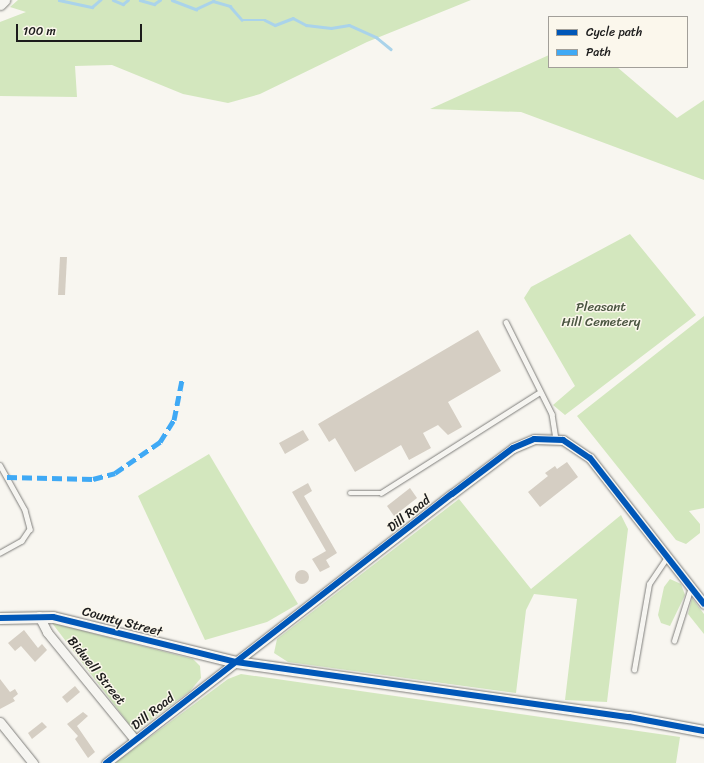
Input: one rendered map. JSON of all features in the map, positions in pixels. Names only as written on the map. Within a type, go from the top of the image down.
[{"type":"street","points":[[0,4],[4,0]]},
{"type":"street","name":"Dill Road","points":[[106,763],[513,448],[534,439],[556,438],[571,444],[590,458],[704,604]]},
{"type":"street","name":"County Street","points":[[0,618],[39,616],[70,620],[236,662],[629,717],[704,730]]},
{"type":"street","name":"Bidwell Street","points":[[39,616],[48,632],[135,740]]},
{"type":"street","points":[[0,722],[33,763]]},
{"type":"lane","points":[[506,322],[555,423],[556,438]]},
{"type":"lane","points":[[350,492],[381,493],[540,392]]},
{"type":"lane","points":[[0,465],[25,510],[30,529],[22,541],[0,553]]},
{"type":"lane","points":[[634,670],[649,584],[667,557]]},
{"type":"lane","points":[[674,641],[690,587]]},
{"type":"green space","points":[[18,0],[471,0],[367,42],[260,94],[228,103],[183,94],[112,65],[75,66],[77,97],[0,96],[0,22],[26,12],[10,7]]},
{"type":"green space","points":[[548,55],[548,68],[618,68],[677,118],[704,100],[704,180],[521,112],[430,109]]},
{"type":"green space","name":"Pleasant Hill Cemetery","points":[[630,234],[696,315],[565,415],[553,405],[575,386],[524,298],[531,287]]},
{"type":"green space","points":[[704,316],[704,508],[689,511],[700,524],[700,533],[686,544],[676,540],[577,416]]},
{"type":"green space","points":[[209,454],[298,604],[267,622],[205,640],[138,496]]},
{"type":"green space","points":[[459,499],[531,589],[621,515],[628,529],[607,702],[565,700],[577,599],[534,594],[526,610],[516,693],[288,662],[274,653],[277,639]]},
{"type":"green space","points":[[670,579],[681,584],[685,595],[670,626],[661,623],[658,615],[664,587]]},
{"type":"green space","points":[[692,598],[704,614],[704,634],[688,614]]},
{"type":"green space","points":[[52,623],[193,659],[200,666],[201,678],[190,691],[135,732]]},
{"type":"green space","points":[[241,674],[680,737],[676,763],[115,763],[228,679]]},
{"type":"building","points":[[60,257],[67,257],[65,295],[58,295]]},
{"type":"building","points":[[478,330],[501,371],[448,402],[462,427],[448,435],[438,425],[423,433],[431,448],[409,460],[401,445],[355,472],[335,438],[329,442],[318,424]]},
{"type":"building","points":[[303,430],[309,440],[285,454],[279,443]]},
{"type":"building","points":[[567,462],[578,477],[540,507],[528,492],[548,476],[545,473],[555,466],[557,469]]},
{"type":"building","points":[[308,483],[312,491],[304,496],[337,553],[326,560],[330,567],[320,572],[312,559],[326,551],[292,492]]},
{"type":"building","points":[[410,488],[417,498],[394,516],[387,506]]},
{"type":"building","points":[[302,570],[307,572],[309,577],[307,582],[302,584],[297,582],[295,577],[297,572]]},
{"type":"building","points":[[24,630],[38,648],[42,644],[47,650],[35,662],[21,646],[15,651],[8,643]]},
{"type":"building","points":[[0,679],[10,692],[15,689],[18,694],[13,698],[15,701],[0,709]]},
{"type":"building","points":[[75,686],[80,692],[67,703],[62,697]]},
{"type":"building","points":[[83,712],[88,716],[77,726],[95,752],[88,758],[75,739],[78,736],[67,724]]},
{"type":"building","points":[[42,722],[47,727],[32,739],[28,733]]},
{"type":"waterway","points":[[59,0],[92,7],[100,0]]},
{"type":"waterway","points":[[113,0],[123,4],[128,0]]},
{"type":"waterway","points":[[140,0],[154,4],[160,0]]},
{"type":"waterway","points":[[172,0],[196,9],[213,1],[230,6],[242,20],[265,20],[275,25],[293,18],[306,25],[331,28],[349,25],[376,37],[391,49]]},
{"type":"marked path","points":[[7,477],[93,479],[115,473],[160,442],[174,420],[182,380]]},
{"type":"cycle path","points":[[106,763],[452,494],[513,448],[534,439],[563,440],[590,458],[704,604]]},
{"type":"cycle path","points":[[0,618],[53,617],[236,662],[629,717],[704,731]]}]
